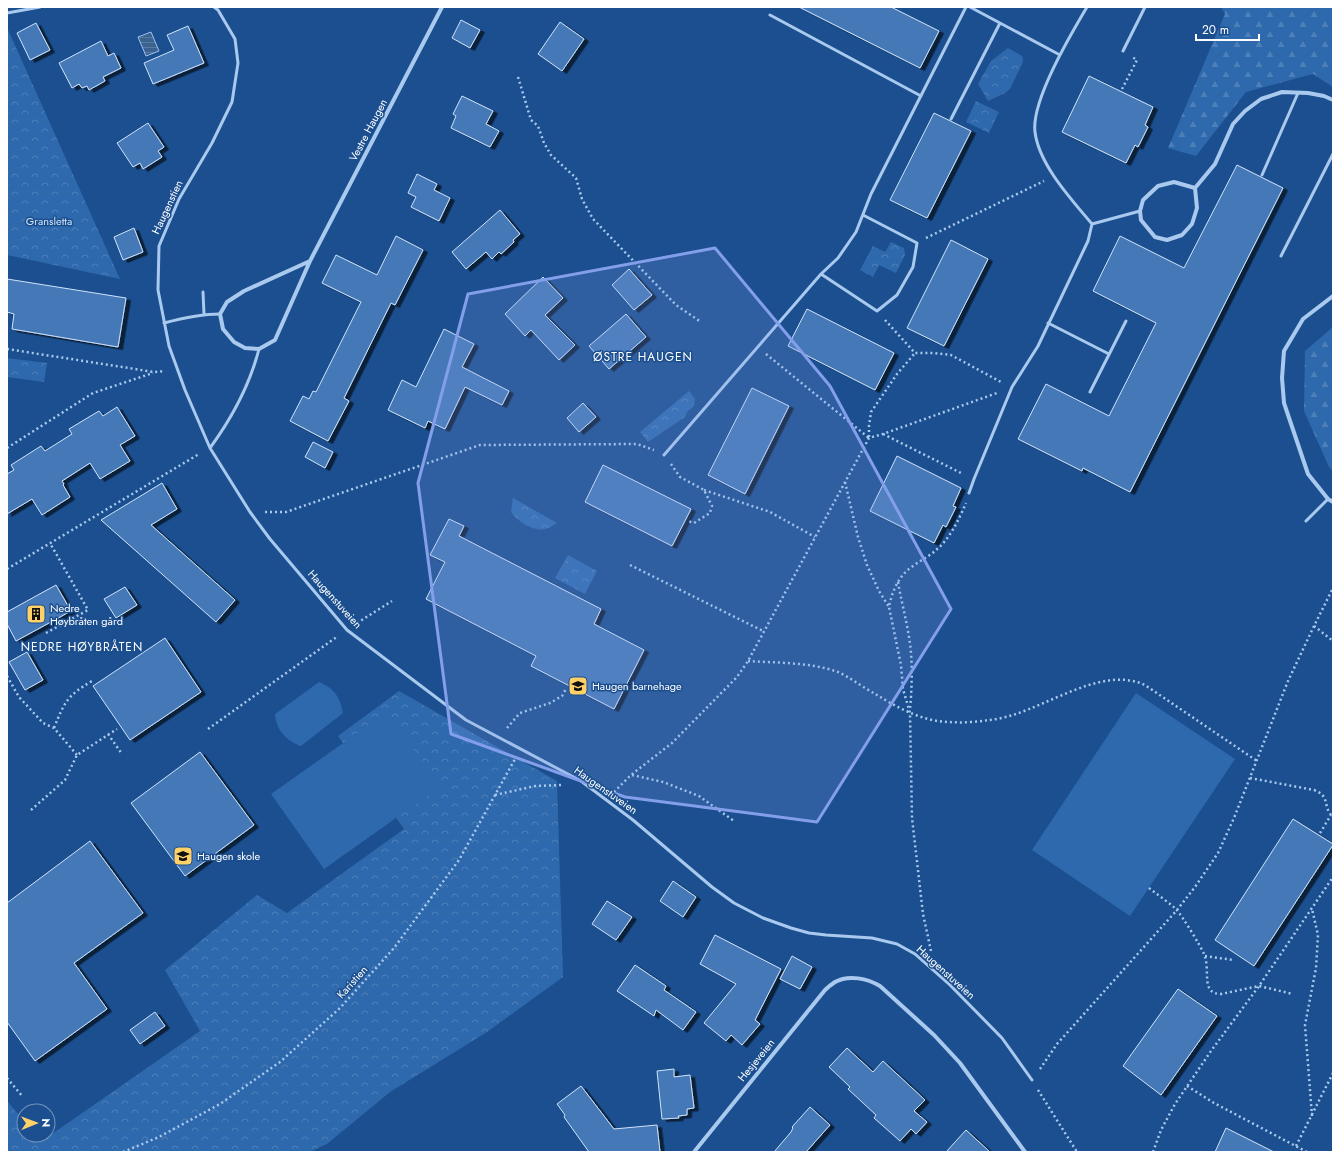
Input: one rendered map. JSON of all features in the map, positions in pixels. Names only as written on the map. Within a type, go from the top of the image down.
[{"type":"street","name":"Vestre Haugen","points":[[259,349],[275,340],[310,261],[442,7]]},
{"type":"street","points":[[1195,188],[1174,182],[1158,186],[1143,200],[1140,211],[1141,220],[1155,237],[1167,240],[1182,235],[1192,224],[1197,208],[1195,188],[1215,164],[1233,124],[1245,111],[1262,99],[1282,92],[1308,93],[1333,100]]},
{"type":"street","points":[[259,349],[245,348],[234,342],[224,329],[220,314],[227,302],[244,291],[310,261]]},
{"type":"street","points":[[1333,296],[1303,319],[1284,352],[1282,378],[1284,403],[1308,474],[1328,499],[1333,502]]},
{"type":"street","name":"Hesjeveien","points":[[694,1152],[813,1003],[836,981],[845,979],[870,981],[880,986],[934,1035],[960,1063],[1025,1152]]},
{"type":"lane","points":[[7,13],[40,7]]},
{"type":"lane","name":"Haugenstien","points":[[210,448],[169,346],[158,290],[159,246],[179,199],[212,143],[232,102],[236,84],[238,63],[235,39],[218,10],[214,7]]},
{"type":"lane","points":[[664,455],[821,274],[838,258],[856,232],[871,194],[966,7]]},
{"type":"lane","points":[[970,7],[1060,55]]},
{"type":"lane","points":[[1087,7],[1060,55],[1037,113],[1034,132],[1039,148],[1054,176],[1092,224]]},
{"type":"lane","points":[[1123,51],[1145,7]]},
{"type":"lane","points":[[770,15],[921,96]]},
{"type":"lane","points":[[951,119],[1000,23]]},
{"type":"lane","points":[[1262,175],[1298,93]]},
{"type":"lane","points":[[1281,256],[1333,154]]},
{"type":"lane","points":[[1092,224],[1140,211]]},
{"type":"lane","points":[[821,274],[877,311],[897,295],[914,267],[916,243],[863,215]]},
{"type":"lane","points":[[970,494],[974,480],[1012,387],[1038,346],[1088,241],[1092,224]]},
{"type":"lane","points":[[203,292],[204,314]]},
{"type":"lane","points":[[164,323],[204,314],[220,314]]},
{"type":"lane","points":[[1090,392],[1126,321]]},
{"type":"lane","points":[[1048,323],[1110,354]]},
{"type":"lane","points":[[210,448],[226,427],[254,369],[259,349]]},
{"type":"lane","name":"Haugenstuveien","points":[[210,448],[250,512],[270,539],[347,630],[466,720],[584,783],[633,820],[712,887],[734,903],[763,918],[809,933],[872,938],[897,944],[915,954],[950,985],[1002,1038],[1032,1080]]},
{"type":"lane","points":[[1306,522],[1328,499]]},
{"type":"path","points":[[1122,90],[1137,60],[1123,51]]},
{"type":"path","points":[[518,78],[531,120],[538,126],[544,143],[551,155],[576,178],[582,199],[593,219],[676,305],[701,322]]},
{"type":"path","points":[[916,243],[1054,176]]},
{"type":"path","points":[[877,311],[915,353],[951,355],[1002,383]]},
{"type":"path","points":[[758,348],[869,438]]},
{"type":"path","points":[[7,349],[154,372]]},
{"type":"path","points":[[606,800],[631,775],[672,743],[737,677],[748,661],[869,438],[871,412],[897,374],[915,353]]},
{"type":"path","points":[[7,448],[93,393],[154,372],[177,369]]},
{"type":"path","points":[[869,438],[1012,387]]},
{"type":"path","points":[[883,434],[974,480]]},
{"type":"path","points":[[250,512],[286,512],[480,445],[637,444],[664,455],[680,477],[704,490],[770,512],[815,537]]},
{"type":"path","points":[[7,569],[210,448]]},
{"type":"path","points":[[845,482],[858,537],[867,565],[879,591],[889,607]]},
{"type":"path","points":[[688,521],[694,523],[710,513],[712,506],[704,490]]},
{"type":"path","points":[[910,713],[903,689],[901,665],[889,607],[890,599],[903,575],[911,567],[936,550],[946,539],[961,514],[970,494]]},
{"type":"path","points":[[46,633],[88,610],[50,543]]},
{"type":"path","points":[[630,565],[763,631]]},
{"type":"path","points":[[898,582],[909,637],[911,682],[910,713],[912,818],[923,914],[934,971]]},
{"type":"path","points":[[1077,1152],[1032,1080],[1058,1044],[1177,910],[1195,888],[1218,853],[1234,818],[1288,680],[1333,588]]},
{"type":"path","points":[[208,729],[347,630],[392,601]]},
{"type":"path","points":[[1314,626],[1333,641]]},
{"type":"path","points":[[748,661],[824,668],[840,673],[877,696],[910,713],[949,722],[991,720],[1012,716],[1085,687],[1113,680],[1126,679],[1137,681],[1256,761]]},
{"type":"path","points":[[7,676],[19,697],[43,723],[54,728],[77,755]]},
{"type":"path","points":[[54,728],[66,701],[75,692],[92,681]]},
{"type":"path","points":[[499,737],[520,713],[550,703],[562,696],[566,689]]},
{"type":"path","points":[[31,810],[65,780],[77,755],[117,729]]},
{"type":"path","points":[[108,734],[122,754]]},
{"type":"path","name":"Karistien","points":[[123,1152],[159,1137],[220,1104],[280,1062],[340,1008],[394,948],[427,906],[459,860],[494,795],[521,750]]},
{"type":"path","points":[[631,775],[663,782],[699,796],[734,822]]},
{"type":"path","points":[[1250,778],[1320,792],[1325,797],[1328,812],[1332,815],[1320,833]]},
{"type":"path","points":[[494,795],[535,786],[584,783]]},
{"type":"path","points":[[1153,1152],[1161,1130],[1175,1104],[1259,986],[1333,877]]},
{"type":"path","points":[[1149,888],[1177,910],[1201,948],[1207,963],[1208,988],[1215,994],[1259,986],[1293,994]]},
{"type":"path","points":[[1312,908],[1318,935],[1316,968],[1305,1025],[1312,1116]]},
{"type":"path","points":[[1205,956],[1233,960]]},
{"type":"path","points":[[1296,1146],[1333,1073]]},
{"type":"path","points":[[7,1078],[23,1097]]},
{"type":"path","points":[[1187,1086],[1214,1103],[1307,1152]]},
{"type":"highlighted area","points":[[715,248],[830,386],[951,609],[817,822],[625,797],[451,734],[418,483],[468,294]]},
{"type":"green space","points":[[1221,7],[1333,7],[1333,87],[1313,74],[1246,92],[1196,156],[1168,148],[1225,14]]},
{"type":"green space","name":"Gransletta","points":[[7,28],[9,32],[120,279],[7,255]]},
{"type":"green space","points":[[1008,48],[1022,56],[1023,62],[1010,89],[988,101],[978,84],[991,61]]},
{"type":"green space","points":[[976,101],[999,112],[989,133],[966,122]]},
{"type":"green space","points":[[891,242],[904,248],[905,255],[896,273],[879,265],[873,277],[860,270],[873,246],[885,252]]},
{"type":"green space","points":[[1333,327],[1333,471],[1329,467],[1304,411],[1305,351]]},
{"type":"green space","points":[[7,358],[47,363],[44,382],[7,377]]},
{"type":"green space","points":[[689,391],[695,399],[694,406],[687,412],[685,417],[648,442],[640,432]]},
{"type":"green space","points":[[513,498],[557,523],[541,530],[526,525],[517,519],[511,512]]},
{"type":"green space","points":[[568,555],[597,571],[585,594],[555,578]]},
{"type":"green space","points":[[319,682],[336,694],[343,713],[301,746],[286,738],[277,725],[275,714]]},
{"type":"green space","points":[[399,691],[557,781],[563,977],[487,1032],[390,1092],[327,1144],[310,1152],[7,1152],[7,1101],[16,1112],[16,1143],[56,1143],[56,1131],[200,1031],[165,970],[257,895],[287,913],[404,829],[338,736]]},
{"type":"green space","points":[[1136,693],[1235,759],[1130,916],[1032,850]]},
{"type":"green space","points":[[387,712],[440,787],[324,869],[271,794]]},
{"type":"shaded area","points":[[151,32],[159,51],[146,56],[138,37]]},
{"type":"building","points":[[799,7],[891,7],[939,31],[920,68]]},
{"type":"building","points":[[461,20],[480,30],[470,48],[452,38]]},
{"type":"building","points":[[560,22],[584,39],[562,71],[538,54]]},
{"type":"building","points":[[36,23],[50,50],[30,60],[17,33]]},
{"type":"building","points":[[188,26],[204,63],[153,84],[144,63],[174,50],[167,35]]},
{"type":"building","points":[[101,41],[108,56],[114,53],[121,68],[103,77],[105,81],[89,90],[87,86],[82,88],[79,84],[72,88],[59,63]]},
{"type":"building","points":[[1089,76],[1153,107],[1145,125],[1148,127],[1138,147],[1135,145],[1126,163],[1062,132]]},
{"type":"building","points":[[462,96],[493,111],[486,124],[499,131],[490,147],[451,128],[456,116],[453,114]]},
{"type":"building","points":[[934,113],[971,131],[927,218],[890,200]]},
{"type":"building","points":[[148,123],[164,147],[158,151],[162,157],[143,169],[140,163],[133,167],[117,143]]},
{"type":"building","points":[[1237,165],[1283,188],[1130,492],[1083,468],[1082,471],[1018,439],[1046,384],[1109,416],[1156,323],[1093,291],[1120,236],[1184,268]]},
{"type":"building","points":[[417,174],[437,184],[434,190],[450,198],[439,221],[411,207],[416,197],[408,193]]},
{"type":"building","points":[[500,210],[520,234],[501,254],[499,252],[492,259],[486,252],[466,269],[452,252]]},
{"type":"building","points":[[134,228],[143,252],[123,260],[114,237]]},
{"type":"building","points":[[396,236],[423,250],[395,305],[391,303],[344,398],[349,401],[328,441],[290,421],[303,396],[309,399],[313,391],[316,392],[361,302],[322,283],[336,255],[377,275]]},
{"type":"building","points":[[951,240],[988,259],[944,346],[907,328]]},
{"type":"building","points":[[629,269],[652,295],[634,310],[612,285]]},
{"type":"building","points":[[543,277],[563,298],[545,315],[575,345],[559,360],[531,330],[525,336],[505,314]]},
{"type":"building","points":[[7,279],[126,298],[118,347],[12,329],[14,314],[7,312]]},
{"type":"building","points":[[807,309],[894,353],[875,390],[788,346]]},
{"type":"building","points":[[626,314],[646,337],[609,369],[589,346]]},
{"type":"building","points":[[444,329],[474,344],[462,367],[509,391],[502,405],[465,387],[445,429],[428,421],[425,428],[388,410],[402,380],[416,387]]},
{"type":"building","points":[[752,388],[789,406],[745,494],[708,475]]},
{"type":"building","points":[[583,403],[596,417],[579,432],[567,418]]},
{"type":"building","points":[[117,407],[135,436],[120,445],[130,461],[100,479],[90,463],[62,481],[70,497],[42,515],[32,499],[7,514],[7,474],[14,470],[11,465],[41,446],[45,451],[72,434],[69,429],[99,411],[103,416]]},
{"type":"building","points":[[313,442],[333,452],[325,468],[305,457]]},
{"type":"building","points":[[897,456],[961,488],[953,506],[956,507],[946,527],[943,525],[934,543],[870,511]]},
{"type":"building","points":[[603,465],[691,509],[672,546],[585,502]]},
{"type":"building","points":[[162,483],[177,509],[151,525],[235,600],[216,622],[101,520]]},
{"type":"building","points":[[449,519],[464,526],[459,536],[601,609],[594,624],[644,650],[614,709],[531,666],[536,656],[426,599],[445,562],[430,555]]},
{"type":"building","name":"Nedre Høybråten gård","points":[[56,585],[71,611],[16,641],[7,624],[7,612]]},
{"type":"building","points":[[125,587],[137,605],[116,618],[104,599]]},
{"type":"building","points":[[165,638],[201,692],[130,740],[93,686]]},
{"type":"building","points":[[27,652],[43,680],[25,690],[9,662]]},
{"type":"building","points":[[200,752],[254,825],[185,876],[131,803]]},
{"type":"building","points":[[1293,819],[1333,845],[1254,966],[1215,940]]},
{"type":"building","points":[[90,841],[143,913],[74,963],[107,1009],[35,1061],[7,1022],[7,903]]},
{"type":"building","points":[[673,881],[696,897],[683,917],[660,901]]},
{"type":"building","points":[[607,901],[632,917],[616,940],[592,924]]},
{"type":"building","points":[[715,935],[781,969],[755,1020],[760,1024],[742,1045],[731,1035],[726,1041],[704,1023],[736,984],[700,964]]},
{"type":"building","points":[[792,956],[812,967],[800,989],[780,979]]},
{"type":"building","points":[[635,965],[666,986],[664,990],[696,1012],[683,1030],[656,1010],[654,1016],[617,991]]},
{"type":"building","points":[[1178,989],[1217,1016],[1161,1095],[1123,1066]]},
{"type":"building","points":[[155,1012],[165,1026],[140,1044],[130,1030]]},
{"type":"building","points":[[847,1048],[873,1072],[883,1061],[925,1100],[914,1111],[927,1122],[916,1134],[911,1129],[900,1141],[874,1118],[876,1115],[848,1089],[850,1087],[829,1067]]},
{"type":"building","points":[[674,1069],[674,1077],[690,1075],[694,1108],[687,1109],[687,1115],[678,1116],[679,1118],[662,1119],[657,1071]]},
{"type":"building","points":[[581,1086],[614,1129],[657,1125],[660,1152],[589,1152],[564,1117],[565,1115],[557,1104]]},
{"type":"building","points":[[810,1107],[830,1125],[806,1152],[774,1152],[791,1132],[792,1127]]},
{"type":"building","points":[[1226,1128],[1274,1152],[1215,1152]]},
{"type":"building","points":[[966,1130],[990,1152],[946,1152]]},
{"type":"place","name":"Nedre Høybråten gård","points":[[36,614]]},
{"type":"place","name":"Haugen barnehage","points":[[578,686]]},
{"type":"place","name":"Haugen skole","points":[[183,856]]},
{"type":"district","name":"ØSTRE HAUGEN","points":[[643,357]]},
{"type":"district","name":"NEDRE HØYBRÅTEN","points":[[82,647]]}]
